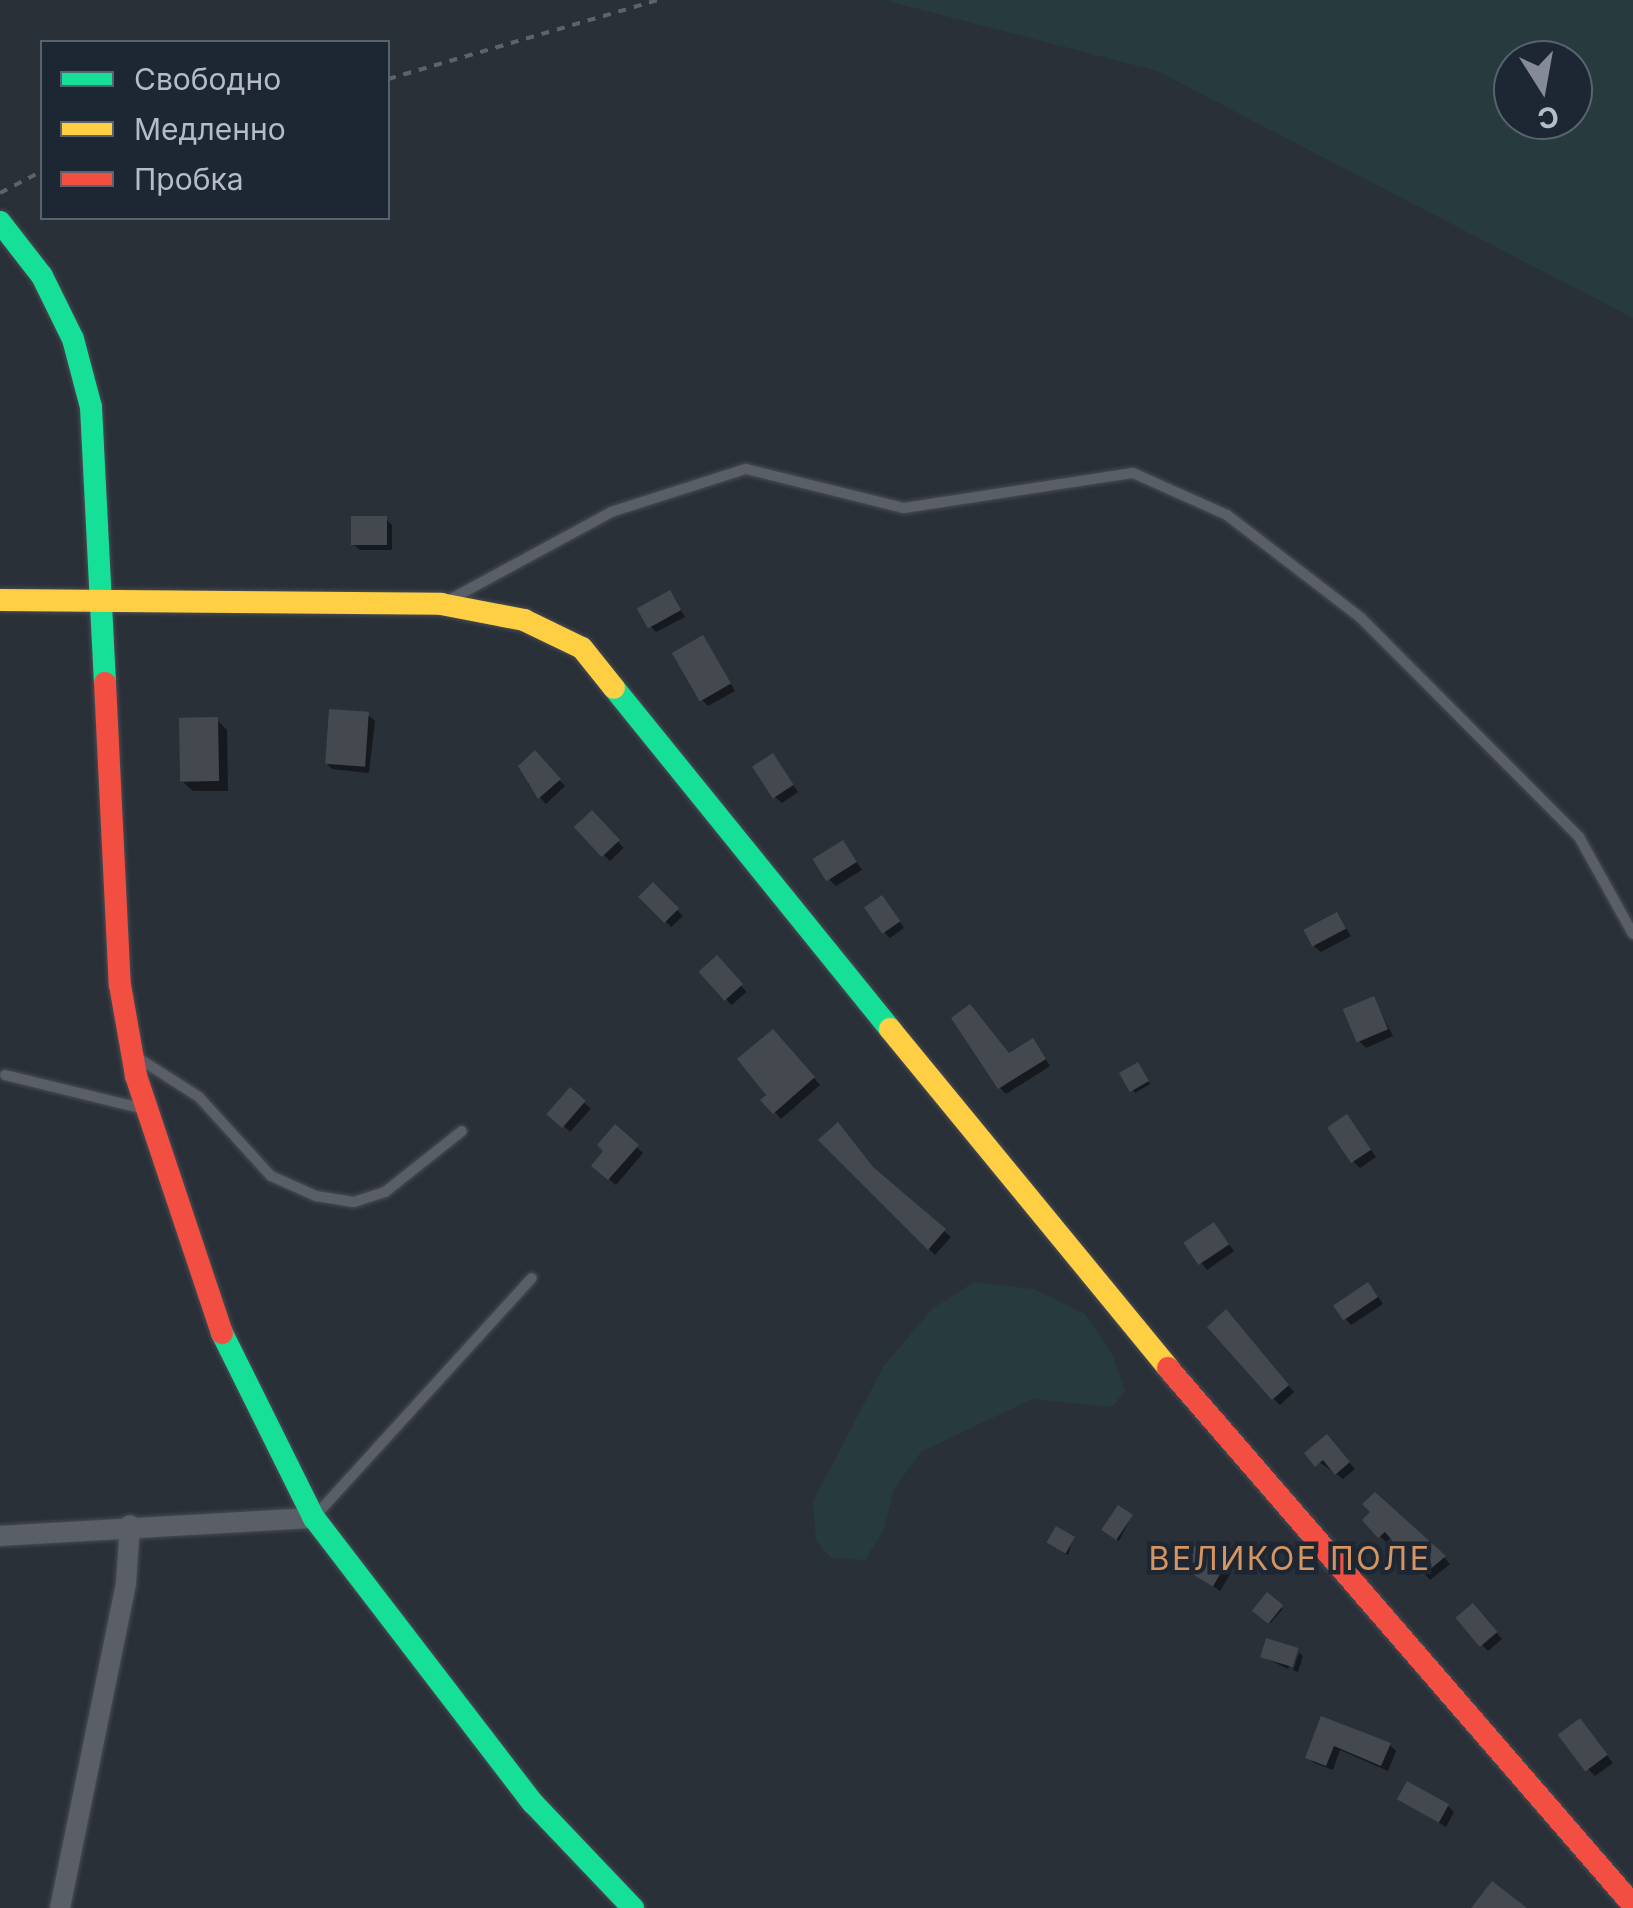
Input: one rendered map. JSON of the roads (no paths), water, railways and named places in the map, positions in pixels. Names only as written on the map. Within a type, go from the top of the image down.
[{"type":"street","points":[[0,222],[42,276],[73,340],[91,407],[104,598],[110,874],[132,1054],[146,1110],[226,1344],[314,1518],[533,1803],[633,1908]]},
{"type":"street","points":[[0,600],[441,604],[524,620],[582,648],[1137,1333],[1633,1905]]},
{"type":"street","points":[[0,1536],[130,1525],[314,1518]]},
{"type":"street","points":[[60,1908],[126,1582],[130,1525]]},
{"type":"lane","points":[[441,604],[611,512],[746,469],[904,508],[1133,474],[1226,515],[1360,618],[1579,837],[1633,934]]},
{"type":"lane","points":[[132,1054],[199,1098],[271,1176],[316,1196],[354,1202],[385,1192],[462,1131]]},
{"type":"lane","points":[[5,1074],[146,1110]]},
{"type":"lane","points":[[314,1518],[532,1278]]},
{"type":"district","name":"ВЕЛИКОЕ ПОЛЕ","points":[[1290,1559]]}]
